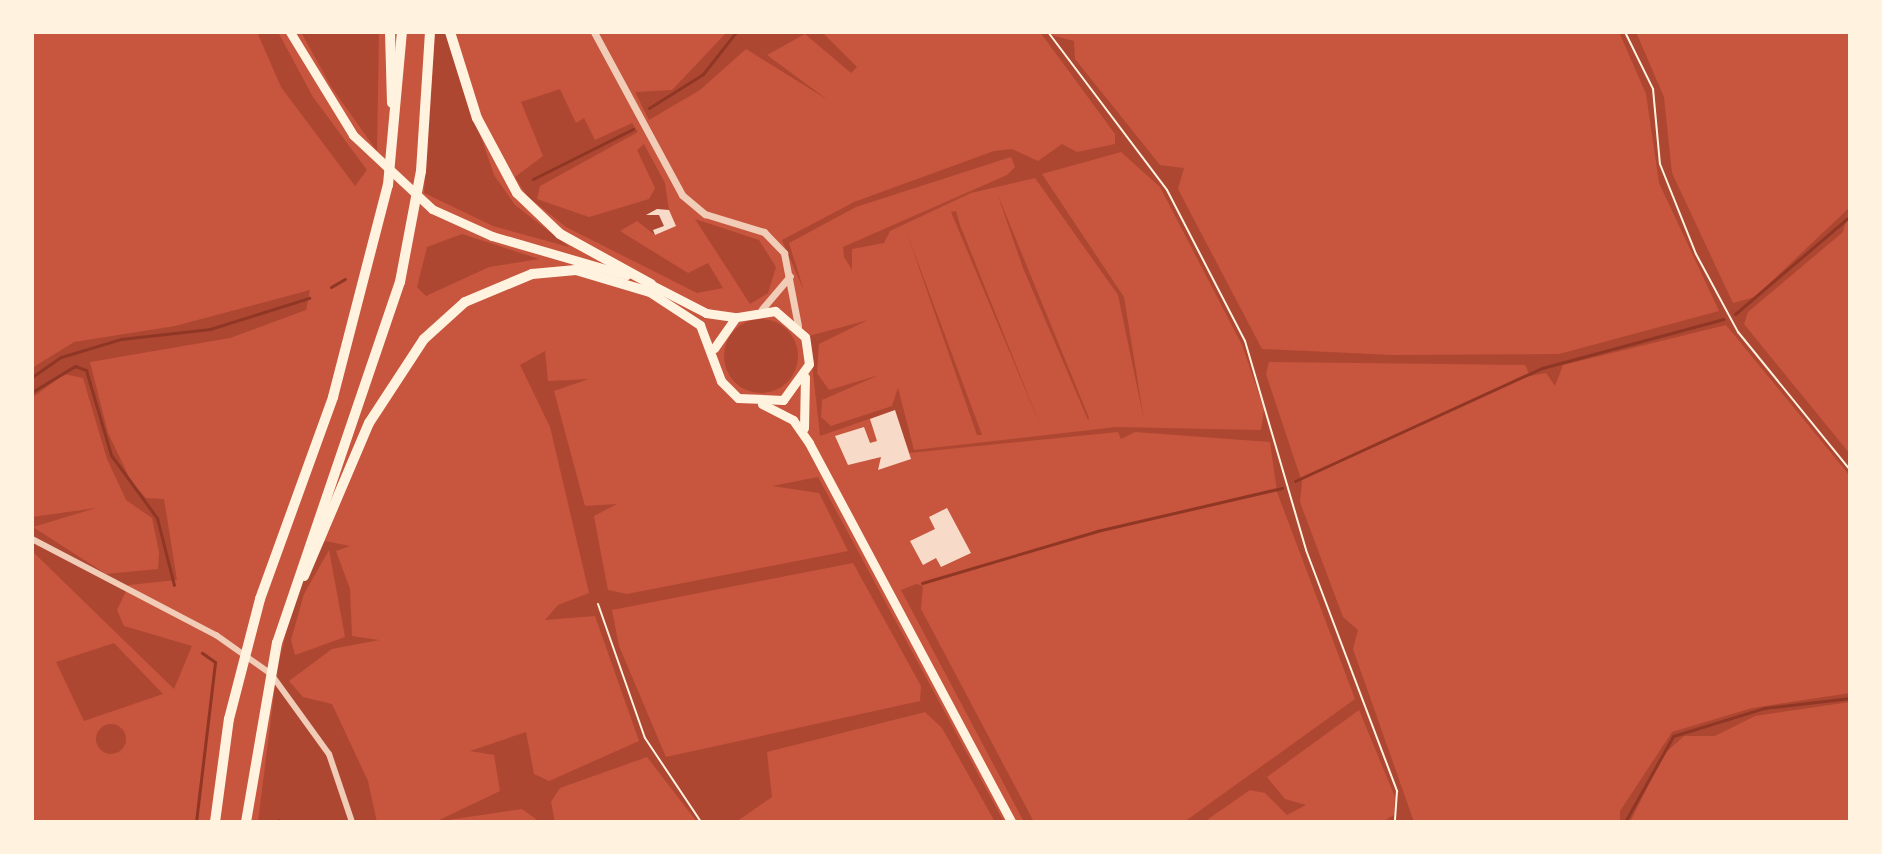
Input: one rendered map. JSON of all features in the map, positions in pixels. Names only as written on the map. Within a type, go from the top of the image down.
[{"type":"highway","points":[[388,185],[390,32]]},
{"type":"highway","points":[[215,822],[229,719],[260,599],[333,397],[388,185],[402,32]]},
{"type":"highway","points":[[246,822],[277,643],[400,282],[421,171],[430,32]]},
{"type":"highway","points":[[450,32],[477,118],[517,193],[560,234],[650,288]]},
{"type":"highway","points":[[246,822],[265,696],[300,586],[350,461],[408,360],[465,302],[532,274],[600,274],[650,288]]},
{"type":"main road","points":[[290,32],[353,135],[432,209],[507,241],[604,266],[706,313],[736,317],[762,309],[798,326],[809,350],[800,418],[809,443]]},
{"type":"main road","points":[[650,288],[700,325],[714,348],[729,390],[793,420],[809,443],[1011,822]]},
{"type":"main road","points":[[714,348],[736,317]]},
{"type":"main road","points":[[762,404],[783,400],[805,377]]},
{"type":"street","points":[[594,32],[682,195],[705,214],[764,232],[791,270],[798,326]]},
{"type":"street","points":[[762,309],[788,284],[791,270]]},
{"type":"street","points":[[32,539],[234,646],[296,701],[329,754],[352,822]]},
{"type":"path","points":[[1048,32],[1167,190],[1245,341],[1306,550],[1397,791],[1395,822]]},
{"type":"path","points":[[1625,32],[1653,89],[1660,164],[1696,254],[1738,332],[1850,470]]},
{"type":"path","points":[[598,604],[645,738],[701,822]]},
{"type":"shaded area","points":[[257,32],[278,32],[313,97],[367,170],[355,186],[281,87]]},
{"type":"shaded area","points":[[301,32],[379,32],[377,151],[332,88]]},
{"type":"shaded area","points":[[435,32],[445,32],[494,175],[515,205],[569,247],[493,226],[424,193]]},
{"type":"shaded area","points":[[727,32],[822,32],[857,67],[851,73],[805,34],[767,55],[828,100],[746,49],[700,90],[649,120],[635,92],[672,90]]},
{"type":"shaded area","points":[[1040,32],[1074,41],[1075,59],[1160,165],[1184,168],[1178,189],[1262,349],[1392,355],[1559,354],[1719,311],[1659,183],[1646,94],[1619,32],[1636,32],[1664,97],[1672,173],[1733,303],[1755,297],[1850,207],[1843,232],[1748,312],[1744,324],[1850,454],[1850,476],[1726,325],[1563,365],[1555,386],[1546,373],[1530,376],[1525,365],[1269,362],[1266,374],[1302,482],[1300,502],[1343,617],[1358,630],[1353,649],[1414,822],[1384,821],[1394,815],[1395,797],[1359,710],[1267,777],[1285,799],[1306,805],[1287,815],[1265,793],[1250,790],[1204,822],[1184,822],[1355,699],[1277,492],[1270,442],[1135,432],[1121,439],[1118,432],[909,453],[895,410],[820,436],[809,336],[868,320],[819,344],[817,373],[829,390],[879,375],[822,400],[821,417],[831,426],[892,406],[898,388],[914,450],[1116,427],[1261,430],[1264,409],[1242,345],[1160,187],[1121,152],[1042,174],[1124,297],[1144,420],[1118,295],[1035,178],[971,193],[890,231],[884,243],[852,249],[852,270],[844,257],[843,247],[1007,175],[1015,167],[1011,157],[856,207],[789,243],[804,291],[782,240],[854,202],[994,151],[1012,149],[1038,161],[1062,144],[1077,152],[1115,144],[1115,134]]},
{"type":"shaded area","points":[[560,89],[576,123],[584,118],[595,140],[632,123],[638,132],[540,186],[537,199],[589,217],[649,199],[655,188],[637,150],[644,144],[665,183],[669,210],[646,215],[659,215],[664,226],[655,235],[637,221],[620,231],[688,273],[708,263],[723,288],[697,293],[566,227],[527,196],[515,177],[543,156],[521,102]]},
{"type":"shaded area","points":[[997,193],[1089,418],[1088,420],[1023,268]]},
{"type":"shaded area","points":[[956,211],[960,225],[1041,427],[951,212]]},
{"type":"shaded area","points":[[695,219],[759,240],[776,267],[768,293],[750,304]]},
{"type":"shaded area","points":[[907,233],[982,435],[977,435]]},
{"type":"shaded area","points":[[462,234],[539,259],[489,267],[426,296],[417,287],[427,247]]},
{"type":"shaded area","points":[[310,290],[306,310],[230,338],[90,362],[108,433],[132,483],[146,498],[164,499],[177,580],[129,585],[117,610],[124,626],[192,646],[174,689],[32,551],[32,517],[96,508],[33,527],[106,574],[158,569],[159,552],[152,518],[126,500],[107,459],[83,378],[64,374],[32,398],[32,368],[74,342],[175,326]]},
{"type":"shaded area","points":[[754,319],[768,319],[782,325],[792,335],[798,356],[796,370],[782,387],[768,393],[754,393],[740,387],[730,377],[724,363],[724,349],[730,335],[740,325]]},
{"type":"shaded area","points":[[545,351],[548,381],[589,379],[554,391],[585,506],[617,504],[594,516],[608,590],[627,594],[848,551],[819,493],[772,486],[818,477],[1004,822],[995,822],[942,728],[925,712],[767,752],[772,797],[736,822],[697,822],[647,757],[560,788],[551,802],[555,822],[540,822],[522,809],[435,822],[500,791],[494,755],[470,751],[526,732],[534,774],[549,781],[639,741],[595,616],[545,620],[558,605],[589,593],[550,427],[520,365]],"holes":[[[853,563],[921,686],[920,701],[666,757],[619,646],[612,610]]]},
{"type":"shaded area","points":[[325,541],[350,546],[336,551],[350,589],[352,636],[379,640],[332,649],[289,681],[303,697],[332,704],[368,781],[377,822],[258,822],[277,670],[297,588]],"holes":[[[329,550],[345,637],[295,655],[291,640],[304,594]]]},
{"type":"shaded area","points":[[916,584],[923,586],[921,609],[1034,822],[1024,822],[901,590]]},
{"type":"shaded area","points":[[114,643],[163,694],[84,721],[56,662]]},
{"type":"shaded area","points":[[1850,693],[1850,702],[1755,716],[1715,736],[1684,736],[1664,754],[1630,822],[1620,822],[1620,811],[1672,732],[1752,708]]},
{"type":"shaded area","points":[[111,724],[122,728],[126,739],[122,750],[111,754],[100,750],[96,739],[100,728]]},
{"type":"building","points":[[657,209],[669,210],[676,226],[655,235],[653,230],[664,226],[659,215],[646,215]]},
{"type":"building","points":[[895,410],[911,459],[878,470],[881,457],[848,465],[835,436],[864,427],[870,443],[877,441],[870,419]]},
{"type":"building","points":[[947,508],[971,553],[941,567],[936,558],[923,565],[910,541],[935,529],[929,517]]},
{"type":"waterway","points":[[649,108],[703,74],[736,32]]},
{"type":"waterway","points":[[533,179],[633,129]]},
{"type":"waterway","points":[[1735,314],[1850,216]]},
{"type":"waterway","points":[[331,287],[345,279]]},
{"type":"waterway","points":[[32,377],[61,357],[121,339],[210,329],[309,298]]},
{"type":"waterway","points":[[1295,481],[1542,368],[1724,319]]},
{"type":"waterway","points":[[32,392],[75,366],[86,370],[111,455],[157,518],[174,585]]},
{"type":"waterway","points":[[922,583],[1097,531],[1282,488]]},
{"type":"waterway","points":[[196,822],[215,662],[202,653]]},
{"type":"waterway","points":[[1625,822],[1673,736],[1764,708],[1850,698]]}]
